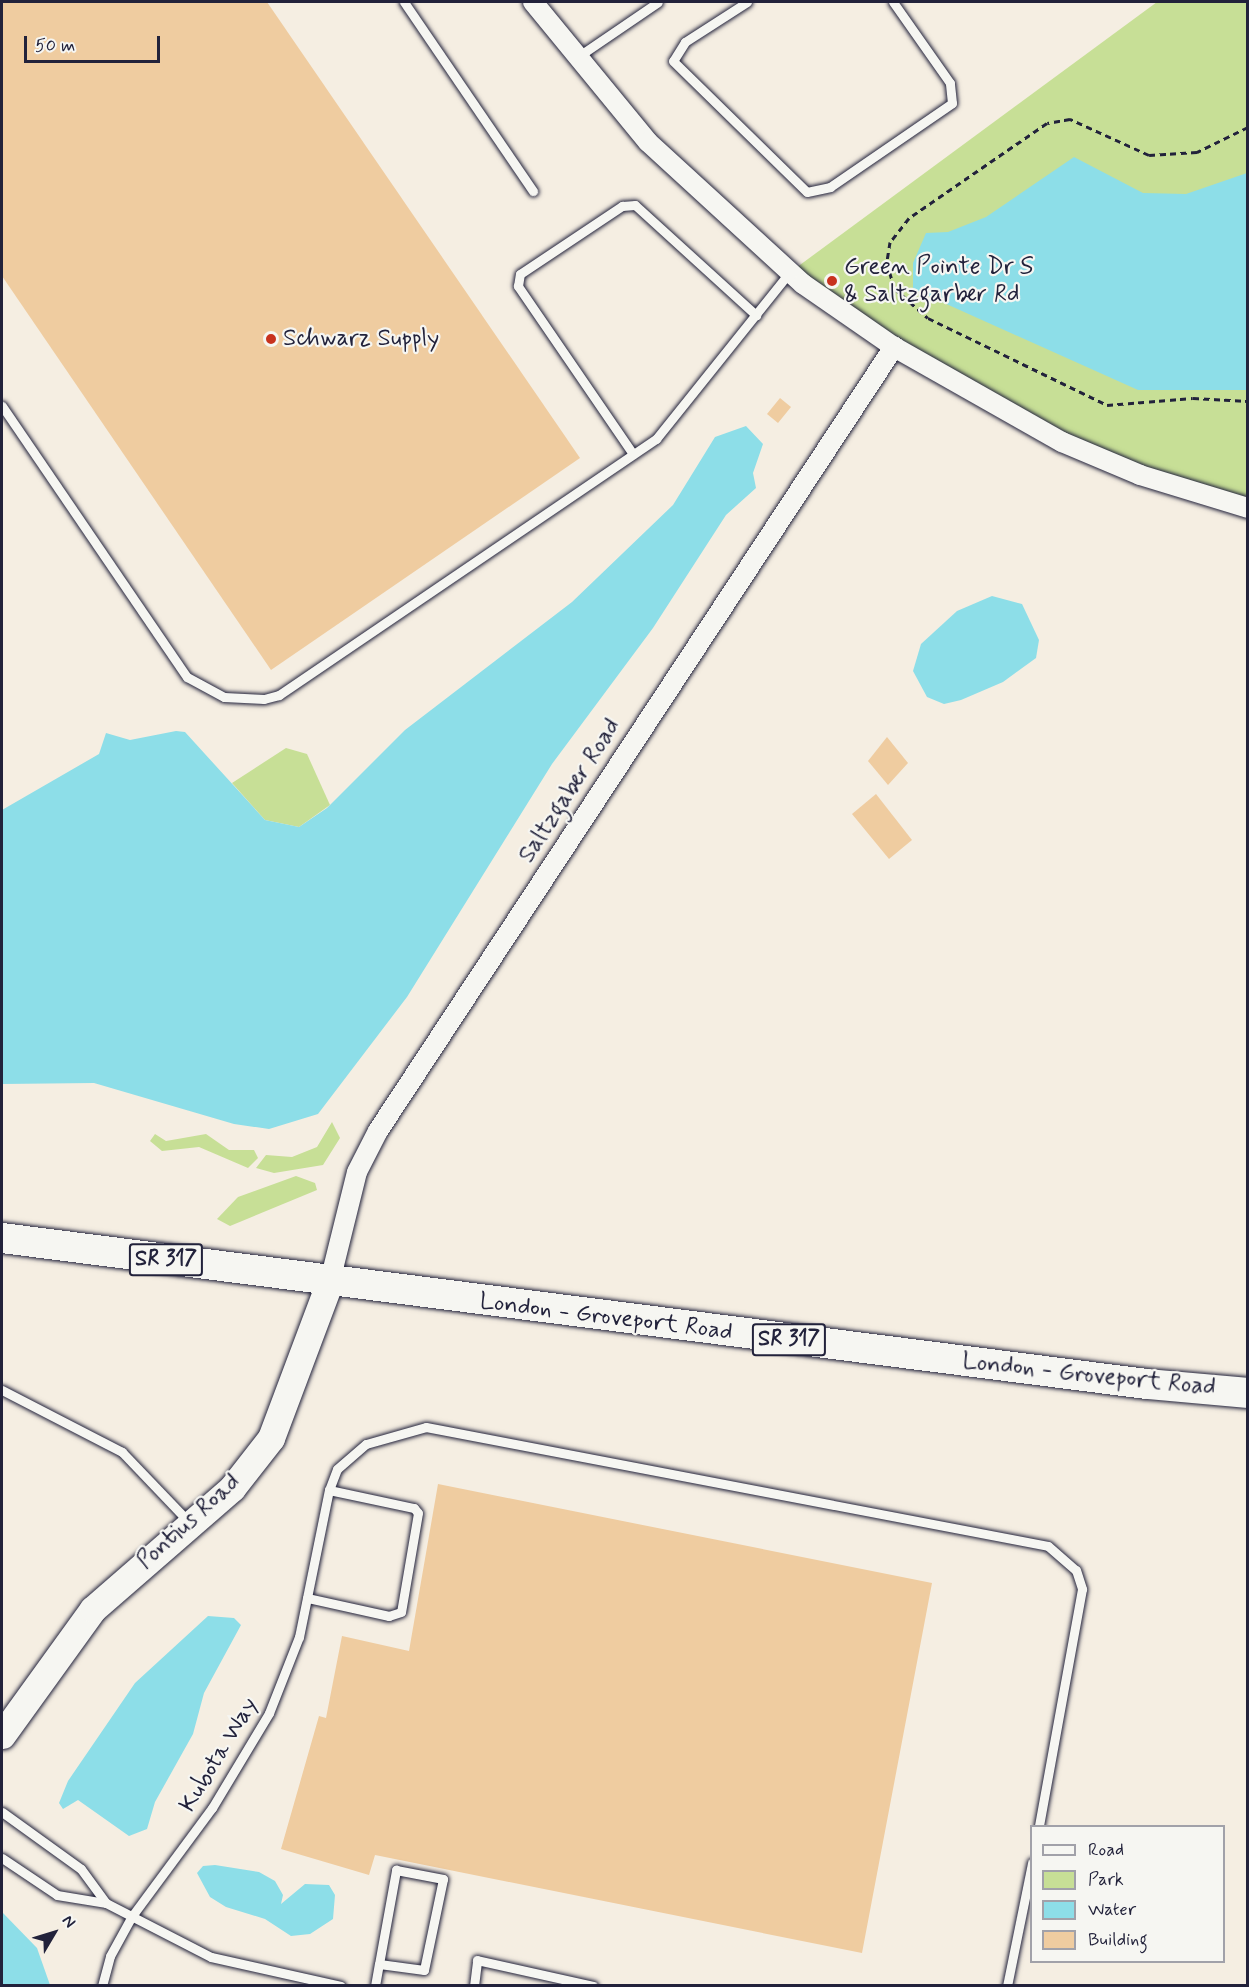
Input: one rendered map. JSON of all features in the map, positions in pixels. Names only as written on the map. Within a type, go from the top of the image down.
[{"type":"main road","name":"London - Groveport Road","points":[[2,1238],[330,1281],[1248,1393]]},
{"type":"street","points":[[533,2],[576,59],[657,150],[789,273],[894,347],[1062,442],[1140,475],[1248,508]]},
{"type":"street","name":"Saltzgaber Road","points":[[330,1281],[357,1172],[374,1137],[894,347]]},
{"type":"street","name":"Pontius Road","points":[[2,1735],[93,1609],[232,1488],[271,1438],[330,1281]]},
{"type":"lane","points":[[404,2],[533,191]]},
{"type":"lane","points":[[576,59],[658,2]]},
{"type":"lane","points":[[747,2],[684,42],[673,61],[807,192],[830,187],[952,103],[950,83],[893,2]]},
{"type":"lane","points":[[633,454],[518,286],[520,274],[622,206],[635,205],[756,315]]},
{"type":"lane","points":[[2,406],[187,677],[224,697],[248,701],[279,695],[633,454],[667,427],[789,273]]},
{"type":"lane","points":[[2,1389],[122,1452],[191,1523]]},
{"type":"lane","name":"Kubota Way","points":[[102,1986],[110,1956],[132,1916],[212,1808],[269,1713],[299,1637],[329,1490],[337,1469],[366,1444],[426,1427],[1048,1546],[1076,1570],[1082,1590],[1039,1825]]},
{"type":"lane","points":[[307,1598],[389,1616],[401,1612],[418,1513],[329,1490]]},
{"type":"lane","points":[[2,1812],[81,1869],[106,1903]]},
{"type":"lane","points":[[2,1858],[57,1895],[106,1903],[211,1957],[342,1986]]},
{"type":"lane","points":[[375,1986],[396,1870],[443,1879],[424,1970],[379,1964]]},
{"type":"lane","points":[[1007,1986],[1030,1873]]},
{"type":"lane","points":[[474,1986],[477,1960],[593,1986]]},
{"type":"path","points":[[1248,127],[1197,152],[1149,155],[1070,118],[1047,123],[909,218],[890,242],[886,262],[894,288],[928,318],[1107,405],[1142,406],[1192,398],[1248,401]]},
{"type":"green space","points":[[1157,2],[1247,2],[1247,508],[1062,442],[789,273]]},
{"type":"green space","points":[[286,748],[307,754],[330,805],[299,827],[265,820],[232,783]]},
{"type":"green space","points":[[332,1122],[340,1138],[323,1165],[274,1173],[256,1168],[266,1155],[292,1157],[317,1147]]},
{"type":"green space","points":[[155,1134],[166,1141],[206,1134],[229,1150],[254,1150],[258,1158],[248,1168],[199,1147],[162,1151],[150,1141]]},
{"type":"green space","points":[[296,1176],[315,1183],[317,1190],[230,1226],[217,1219],[238,1197]]},
{"type":"water","points":[[1074,157],[1143,193],[1186,194],[1247,173],[1247,390],[1138,390],[913,289],[913,263],[926,233],[948,232],[986,217]]},
{"type":"water","points":[[746,426],[763,444],[753,473],[756,488],[726,515],[653,628],[552,764],[407,997],[318,1114],[269,1129],[234,1124],[94,1083],[2,1084],[2,810],[99,754],[106,733],[130,740],[176,731],[185,732],[265,820],[299,827],[327,808],[405,730],[572,602],[673,505],[715,437]]},
{"type":"water","points":[[992,596],[1022,604],[1039,640],[1036,658],[1003,682],[961,700],[944,704],[927,697],[913,671],[921,644],[957,611]]},
{"type":"water","points":[[208,1616],[234,1618],[241,1625],[204,1693],[193,1734],[155,1802],[147,1829],[129,1836],[78,1800],[63,1809],[59,1803],[68,1781],[135,1683]]},
{"type":"water","points":[[215,1865],[259,1872],[275,1881],[283,1895],[281,1904],[305,1884],[329,1885],[335,1895],[333,1919],[310,1934],[291,1936],[265,1919],[226,1907],[210,1897],[197,1873],[203,1866]]},
{"type":"water","points":[[2,1912],[37,1948],[50,1985],[2,1985]]},
{"type":"building","name":"Schwarz Supply","points":[[2,2],[267,2],[580,458],[271,670],[2,276]]},
{"type":"building","points":[[780,398],[791,407],[778,423],[767,414]]},
{"type":"building","points":[[887,737],[908,763],[888,785],[868,761]]},
{"type":"building","points":[[876,794],[912,840],[889,859],[852,814]]},
{"type":"building","points":[[438,1484],[932,1583],[862,1953],[375,1855],[369,1875],[281,1849],[319,1716],[326,1718],[342,1636],[409,1651]]},
{"type":"place","name":"Green Pointe Dr S & Saltzgarber Rd","points":[[832,281]]},
{"type":"place","name":"Schwarz Supply","points":[[271,339]]}]
